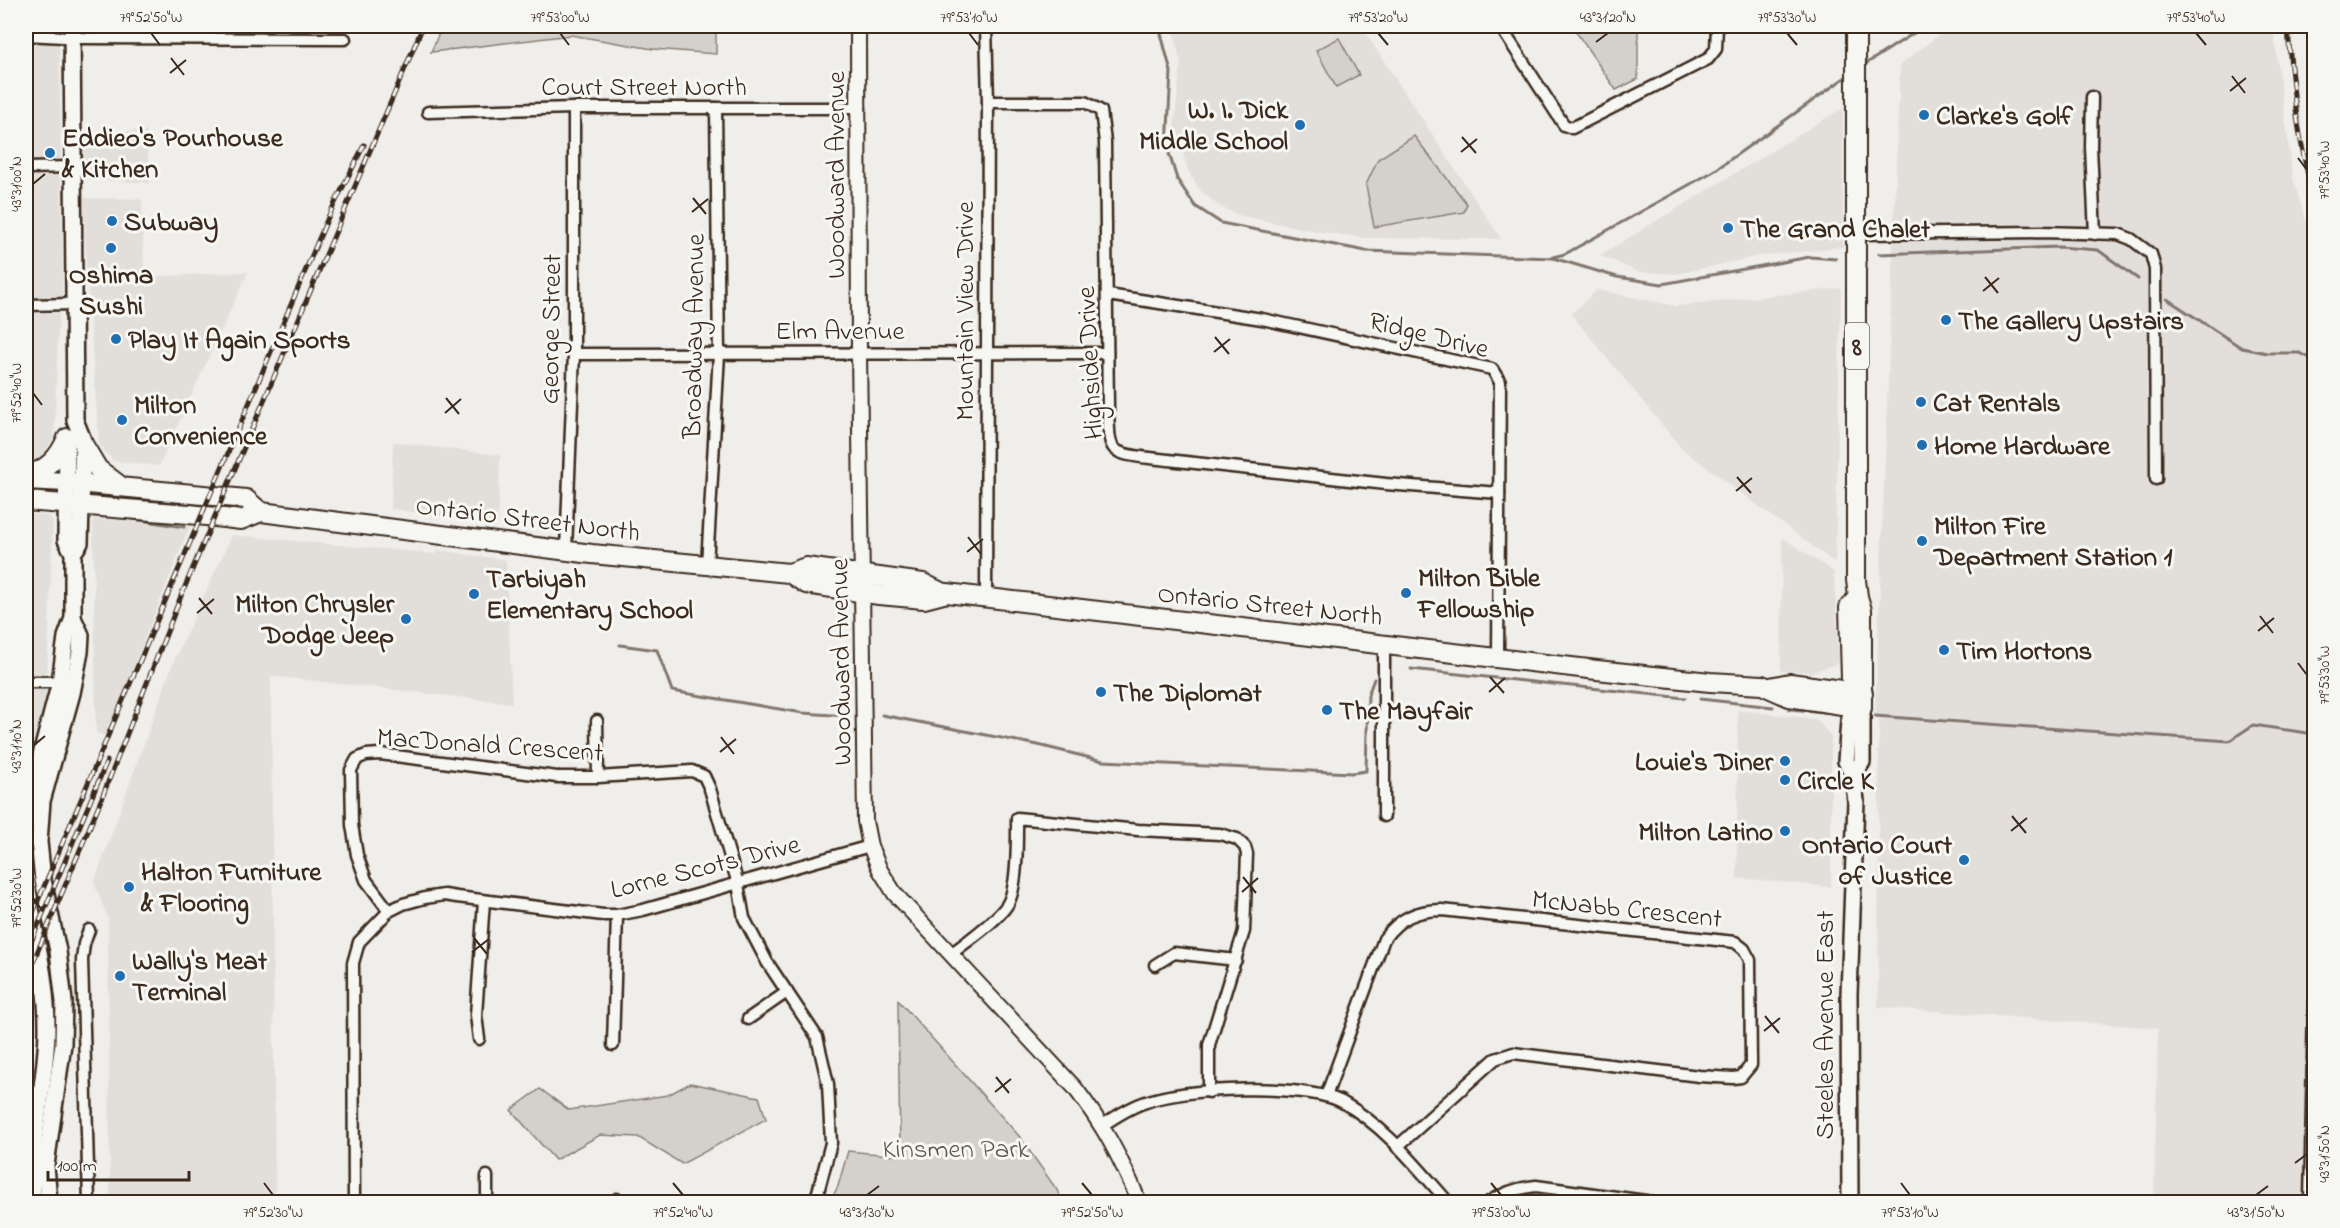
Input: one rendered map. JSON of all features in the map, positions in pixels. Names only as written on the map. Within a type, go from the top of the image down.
[{"type":"main road","name":"Steeles Avenue East","points":[[1850,1203],[1848,1000],[1856,801],[1853,776],[1862,762],[1849,607],[1858,597],[1856,580],[1856,26]]},
{"type":"main road","points":[[49,1203],[46,1165],[63,1044],[64,1002],[58,951],[43,880],[39,842],[42,801],[67,682],[66,637],[73,618],[73,553],[66,540],[74,505],[75,441],[72,32]]},
{"type":"main road","points":[[26,476],[51,464],[75,441]]},
{"type":"main road","points":[[75,441],[98,469],[122,487]]},
{"type":"main road","name":"Ontario Street North","points":[[26,480],[246,499],[261,512]]},
{"type":"main road","name":"Ontario Street North","points":[[26,501],[241,520],[261,512],[707,565],[789,573],[806,567],[863,584],[923,583],[943,593],[1710,682],[1762,685],[1789,697],[1856,700]]},
{"type":"main road","points":[[26,824],[35,778],[67,682]]},
{"type":"main road","points":[[26,877],[43,973],[47,1030],[32,1166],[34,1203]]},
{"type":"street","name":"Woodward Avenue","points":[[858,26],[859,352],[865,821],[870,846],[880,870],[895,894],[1075,1088],[1103,1125],[1139,1203]]},
{"type":"street","name":"Mountain View Drive","points":[[986,26],[988,102],[986,597]]},
{"type":"street","points":[[1500,26],[1564,125],[1572,128],[1708,59],[1716,49],[1717,26]]},
{"type":"street","points":[[26,35],[72,32],[345,39]]},
{"type":"street","points":[[2091,97],[2094,234]]},
{"type":"street","name":"Highside Drive","points":[[988,102],[1085,102],[1101,111],[1104,123],[1110,440],[1112,448],[1117,453],[1150,459],[1386,484],[1499,493]]},
{"type":"street","name":"Court Street North","points":[[428,112],[574,108],[860,108]]},
{"type":"street","name":"George Street","points":[[566,550],[574,354],[574,108]]},
{"type":"street","name":"Broadway Avenue","points":[[707,565],[719,354],[716,108]]},
{"type":"street","points":[[26,168],[72,166]]},
{"type":"street","points":[[1857,234],[2118,234],[2131,239],[2151,254],[2153,261],[2156,479]]},
{"type":"street","name":"Ridge Drive","points":[[1108,295],[1262,319],[1492,369],[1500,382],[1498,657]]},
{"type":"street","points":[[26,305],[74,304]]},
{"type":"street","name":"Elm Avenue","points":[[574,354],[1107,353]]},
{"type":"street","points":[[1384,644],[1384,816]]},
{"type":"street","points":[[26,682],[67,682]]},
{"type":"street","points":[[597,721],[598,777]]},
{"type":"street","name":"MacDonald Crescent","points":[[389,911],[366,880],[357,855],[352,825],[351,770],[357,759],[366,754],[557,777],[598,777],[692,771],[704,776],[710,789],[738,884],[744,918],[767,962],[816,1037],[828,1084],[831,1143],[813,1203]]},
{"type":"street","points":[[951,954],[1007,905],[1012,890],[1017,848],[1017,818],[1138,830],[1220,834],[1237,839],[1245,847],[1248,864],[1244,931],[1209,1045],[1209,1092]]},
{"type":"street","name":"Lorne Scots Drive","points":[[354,1203],[353,963],[359,942],[389,911],[409,902],[444,895],[617,915],[738,884],[870,846]]},
{"type":"street","points":[[479,1039],[476,1016],[484,901]]},
{"type":"street","name":"McNabb Crescent","points":[[1326,1096],[1384,939],[1396,924],[1416,912],[1442,910],[1735,942],[1744,949],[1750,960],[1751,1065],[1741,1077],[1699,1076],[1513,1053],[1495,1059],[1397,1147]]},
{"type":"street","points":[[613,1045],[617,915]]},
{"type":"street","points":[[89,930],[82,960],[89,1203]]},
{"type":"street","points":[[1155,965],[1174,953],[1236,960]]},
{"type":"street","points":[[748,1020],[787,992]]},
{"type":"street","points":[[2310,1203],[2314,1001]]},
{"type":"street","points":[[1103,1125],[1144,1102],[1209,1092],[1299,1091],[1326,1096],[1341,1102],[1377,1126],[1448,1203]]},
{"type":"street","points":[[487,1176],[487,1203]]},
{"type":"street","points":[[1489,1203],[1503,1193],[1521,1187],[1536,1186],[1653,1203]]},
{"type":"shaded area","points":[[26,26],[59,26],[63,298],[26,297]]},
{"type":"shaded area","name":"W. I. Dick Middle School","points":[[1172,26],[1361,26],[1501,239],[1365,238],[1241,216],[1220,207],[1201,191],[1189,173],[1179,140],[1173,136],[1181,64]]},
{"type":"shaded area","points":[[1950,26],[2273,26],[2293,179],[2314,245],[2314,1202],[2154,1202],[2158,1028],[1878,1007],[1879,720],[1875,719],[1900,65]]},
{"type":"shaded area","points":[[1843,108],[1843,247],[1759,256],[1677,274],[1638,272],[1600,255]]},
{"type":"shaded area","points":[[146,131],[150,183],[83,179],[82,132]]},
{"type":"shaded area","points":[[84,198],[140,199],[142,201],[144,277],[248,272],[159,466],[113,461],[99,444],[86,266]]},
{"type":"shaded area","points":[[1841,288],[1835,563],[1681,448],[1571,314],[1597,290],[1676,306]]},
{"type":"shaded area","points":[[26,313],[59,313],[54,438],[41,457],[26,469]]},
{"type":"shaded area","points":[[393,442],[500,455],[498,524],[391,509]]},
{"type":"shaded area","points":[[26,513],[49,516],[53,521],[46,708],[26,798]]},
{"type":"shaded area","points":[[93,519],[191,523],[106,736],[96,733]]},
{"type":"shaded area","points":[[232,535],[437,554],[437,550],[506,560],[512,703],[271,676],[275,1202],[110,1202],[108,918],[94,883],[173,663]]},
{"type":"shaded area","points":[[1782,537],[1834,572],[1839,663],[1812,672],[1781,671]]},
{"type":"shaded area","points":[[1738,710],[1816,719],[1831,737],[1831,887],[1737,878]]},
{"type":"green space","points":[[442,26],[716,26],[716,54],[653,49],[571,35],[431,52]]},
{"type":"green space","points":[[1572,26],[1638,26],[1638,79],[1616,90]]},
{"type":"green space","points":[[1339,38],[1359,75],[1336,87],[1316,50]]},
{"type":"green space","points":[[1414,136],[1467,204],[1464,212],[1374,227],[1366,185],[1378,159]]},
{"type":"green space","name":"Kinsmen Park","points":[[898,1000],[1019,1136],[1057,1190],[1062,1202],[830,1202],[838,1186],[848,1151],[900,1156]]},
{"type":"green space","points":[[690,1083],[759,1097],[766,1119],[682,1164],[638,1137],[600,1135],[555,1160],[511,1110],[540,1089],[569,1110],[668,1095]]},
{"type":"waterway","points":[[1159,26],[1171,72],[1167,147],[1177,179],[1195,206],[1221,223],[1366,251],[1553,258],[1617,277],[1662,284],[1810,257],[1836,259]]},
{"type":"waterway","points":[[1864,65],[1925,26]]},
{"type":"waterway","points":[[1553,257],[1565,254],[1714,171],[1850,74]]},
{"type":"waterway","points":[[1879,254],[2059,247],[2098,250],[2138,279]]},
{"type":"waterway","points":[[2167,299],[2242,348],[2267,353],[2300,353],[2314,360]]},
{"type":"waterway","points":[[127,518],[184,527]]},
{"type":"waterway","points":[[620,645],[657,650],[672,691],[803,713],[847,716]]},
{"type":"waterway","points":[[1411,669],[1685,698]]},
{"type":"waterway","points":[[882,715],[1038,745],[1103,761],[1352,773],[1366,771],[1368,695],[1374,679]]},
{"type":"waterway","points":[[1700,699],[1773,707]]},
{"type":"waterway","points":[[1789,709],[1838,713]]},
{"type":"waterway","points":[[1875,716],[2229,741],[2253,725],[2314,734]]},
{"type":"railway","points":[[26,979],[103,795],[181,596],[423,26]]},
{"type":"railway","points":[[2288,26],[2296,113],[2314,200]]},
{"type":"railway","points":[[26,929],[329,215],[364,145]]},
{"type":"railway","points":[[26,954],[107,761]]},
{"type":"place","name":"Clarke's Golf","points":[[1924,115]]},
{"type":"place","name":"W. I. Dick Middle School","points":[[1300,125]]},
{"type":"place","name":"Eddieo's Pourhouse & Kitchen","points":[[50,153]]},
{"type":"place","name":"Subway","points":[[112,221]]},
{"type":"place","name":"The Grand Chalet","points":[[1728,228]]},
{"type":"place","name":"Oshima Sushi","points":[[111,248]]},
{"type":"place","name":"The Gallery Upstairs","points":[[1946,320]]},
{"type":"place","name":"Play It Again Sports","points":[[116,339]]},
{"type":"place","name":"Cat Rentals","points":[[1921,402]]},
{"type":"place","name":"Milton Convenience","points":[[122,420]]},
{"type":"place","name":"Home Hardware","points":[[1922,445]]},
{"type":"place","name":"Milton Fire Department Station 1","points":[[1922,541]]},
{"type":"place","name":"Milton Bible Fellowship","points":[[1406,593]]},
{"type":"place","name":"Tarbiyah Elementary School","points":[[474,594]]},
{"type":"place","name":"Milton Chrysler Dodge Jeep","points":[[406,619]]},
{"type":"place","name":"Tim Hortons","points":[[1944,650]]},
{"type":"place","name":"The Diplomat","points":[[1101,692]]},
{"type":"place","name":"The Mayfair","points":[[1327,710]]},
{"type":"place","name":"Louie's Diner","points":[[1785,761]]},
{"type":"place","name":"Circle K","points":[[1785,780]]},
{"type":"place","name":"Milton Latino","points":[[1785,831]]},
{"type":"place","name":"Ontario Court of Justice","points":[[1964,860]]},
{"type":"place","name":"Halton Furniture & Flooring","points":[[129,887]]},
{"type":"place","name":"Wally's Meat Terminal","points":[[120,976]]}]
